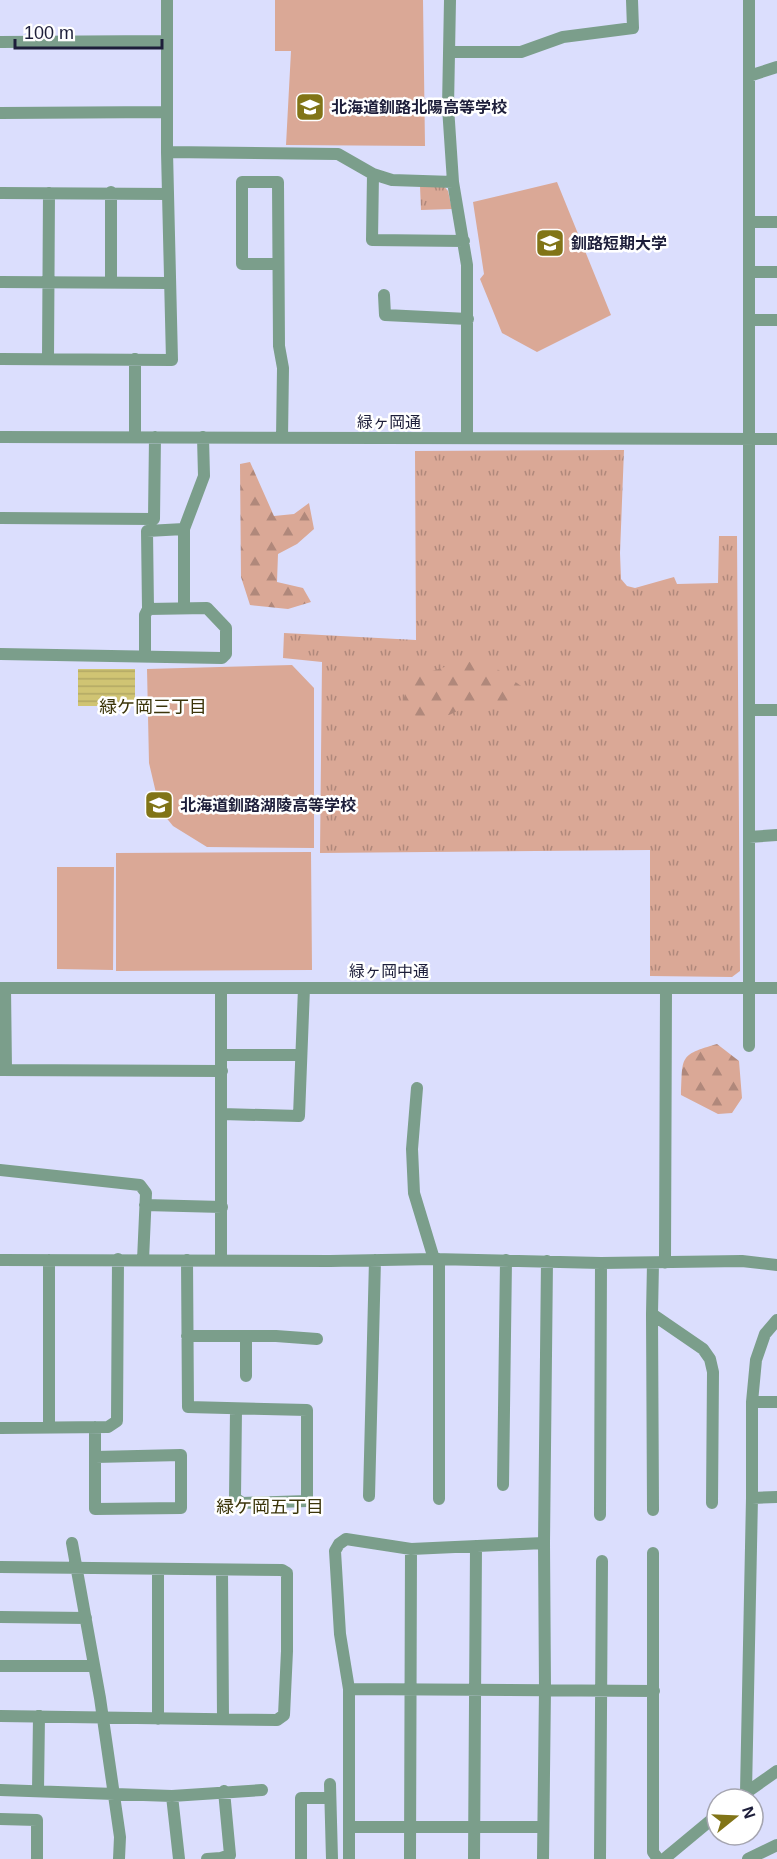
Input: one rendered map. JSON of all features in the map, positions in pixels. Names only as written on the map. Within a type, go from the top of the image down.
[{"type":"street","points":[[0,358],[172,360],[166,112],[167,0]]},
{"type":"street","points":[[450,0],[448,107],[453,182],[467,265],[467,438]]},
{"type":"street","points":[[449,52],[521,52],[562,37],[633,28],[632,0]]},
{"type":"street","points":[[749,0],[749,1046]]},
{"type":"street","points":[[0,42],[167,41]]},
{"type":"street","points":[[749,76],[777,67]]},
{"type":"street","points":[[0,113],[166,112]]},
{"type":"street","points":[[167,152],[338,154],[373,174],[392,180],[453,182]]},
{"type":"street","points":[[373,174],[372,240],[464,241]]},
{"type":"street","points":[[278,264],[242,264],[242,182],[278,182],[279,346],[283,368],[282,438]]},
{"type":"street","points":[[111,192],[111,283]]},
{"type":"street","points":[[0,193],[168,194]]},
{"type":"street","points":[[48,359],[49,193]]},
{"type":"street","points":[[749,222],[777,222]]},
{"type":"street","points":[[749,272],[777,272]]},
{"type":"street","points":[[0,282],[169,283]]},
{"type":"street","points":[[384,295],[385,315],[468,319]]},
{"type":"street","points":[[749,320],[777,320]]},
{"type":"street","points":[[135,359],[135,437]]},
{"type":"street","name":"緑ヶ岡通","points":[[0,437],[777,439]]},
{"type":"street","points":[[0,518],[154,519],[155,437]]},
{"type":"street","points":[[184,608],[184,530],[204,476],[203,437]]},
{"type":"street","points":[[145,656],[145,615],[148,609],[147,531],[184,530]]},
{"type":"street","points":[[0,654],[222,657],[226,654],[225,628],[207,608],[148,609]]},
{"type":"street","points":[[749,710],[777,710]]},
{"type":"street","points":[[749,837],[777,835]]},
{"type":"street","points":[[222,1114],[299,1116],[304,987]]},
{"type":"street","points":[[2,988],[3,1070],[222,1071]]},
{"type":"street","name":"緑ヶ岡中通","points":[[2,988],[777,988]]},
{"type":"street","points":[[221,988],[222,1259]]},
{"type":"street","points":[[653,1510],[652,1314],[659,1263],[666,988]]},
{"type":"street","points":[[221,1055],[302,1055]]},
{"type":"street","points":[[417,1088],[412,1149],[414,1193],[437,1259],[439,1499]]},
{"type":"street","points":[[0,1170],[140,1185],[146,1193],[143,1260]]},
{"type":"street","points":[[145,1205],[222,1207]]},
{"type":"street","points":[[0,1428],[95,1428],[108,1427],[117,1421],[118,1259]]},
{"type":"street","points":[[0,1260],[437,1259],[601,1263],[742,1261],[777,1265]]},
{"type":"street","points":[[49,1260],[49,1428]]},
{"type":"street","points":[[187,1260],[188,1407],[307,1410],[307,1501],[242,1503],[235,1498],[236,1409]]},
{"type":"street","points":[[369,1496],[375,1260]]},
{"type":"street","points":[[503,1485],[506,1260]]},
{"type":"street","points":[[543,1859],[547,1261]]},
{"type":"street","points":[[600,1515],[601,1263]]},
{"type":"street","points":[[652,1314],[703,1349],[710,1359],[713,1372],[712,1503]]},
{"type":"street","points":[[742,1787],[752,1498],[752,1402],[756,1360],[765,1334],[777,1320]]},
{"type":"street","points":[[187,1336],[317,1339]]},
{"type":"street","points":[[246,1336],[246,1376]]},
{"type":"street","points":[[752,1402],[777,1402]]},
{"type":"street","points":[[95,1428],[95,1457],[95,1509],[181,1508],[181,1455],[95,1457]]},
{"type":"street","points":[[752,1498],[777,1497]]},
{"type":"street","points":[[349,1859],[349,1689],[340,1634],[335,1551],[339,1544],[346,1539],[411,1549],[544,1543]]},
{"type":"street","points":[[72,1543],[103,1719],[120,1837],[119,1859]]},
{"type":"street","points":[[474,1859],[476,1546]]},
{"type":"street","points":[[410,1859],[411,1549]]},
{"type":"street","points":[[652,1552],[653,1852],[658,1859]]},
{"type":"street","points":[[600,1859],[602,1561]]},
{"type":"street","points":[[0,1567],[282,1570],[286,1573],[287,1651],[284,1715],[277,1720],[0,1716]]},
{"type":"street","points":[[158,1570],[158,1719]]},
{"type":"street","points":[[222,1570],[223,1719]]},
{"type":"street","points":[[0,1617],[86,1618]]},
{"type":"street","points":[[0,1666],[94,1666]]},
{"type":"street","points":[[349,1689],[654,1691]]},
{"type":"street","points":[[38,1791],[39,1716]]},
{"type":"street","points":[[755,1787],[777,1771]]},
{"type":"street","points":[[330,1784],[332,1859]]},
{"type":"street","points":[[0,1791],[172,1796],[262,1790]]},
{"type":"street","points":[[207,1859],[230,1855],[224,1791]]},
{"type":"street","points":[[172,1796],[179,1859]]},
{"type":"street","points":[[301,1859],[300,1798],[330,1798]]},
{"type":"street","points":[[0,1819],[37,1820],[37,1859]]},
{"type":"street","points":[[664,1859],[705,1825]]},
{"type":"street","points":[[349,1827],[543,1827]]},
{"type":"street","points":[[748,1859],[777,1845]]},
{"type":"green space","points":[[275,0],[423,0],[425,146],[286,145],[291,51],[275,51]]},
{"type":"green space","points":[[557,182],[611,315],[537,352],[502,333],[480,279],[484,274],[473,202]]},
{"type":"green space","points":[[443,185],[448,191],[452,209],[421,210],[420,186]]},
{"type":"green space","points":[[624,450],[620,553],[621,579],[627,586],[635,588],[674,577],[677,584],[718,583],[719,536],[737,536],[740,971],[732,977],[650,976],[650,850],[320,853],[322,662],[283,658],[284,633],[416,640],[415,451]]},
{"type":"green space","points":[[250,462],[274,516],[294,514],[309,503],[314,529],[297,544],[278,554],[277,582],[303,588],[311,602],[288,609],[250,605],[241,577],[240,464]]},
{"type":"green space","points":[[463,661],[490,664],[524,688],[521,699],[509,705],[477,702],[449,715],[421,721],[402,703],[411,678]]},
{"type":"green space","points":[[292,665],[314,688],[314,848],[207,847],[173,826],[160,810],[149,763],[147,669]]},
{"type":"green space","points":[[311,852],[312,970],[116,971],[116,853]]},
{"type":"green space","points":[[57,867],[114,867],[113,970],[57,969]]},
{"type":"green space","points":[[717,1044],[739,1061],[742,1098],[732,1113],[718,1114],[681,1095],[685,1059],[695,1051]]},
{"type":"shaded area","points":[[78,669],[135,669],[135,706],[78,706]]},
{"type":"place","name":"北海道釧路北陽高等学校","points":[[310,107]]},
{"type":"place","name":"釧路短期大学","points":[[550,243]]},
{"type":"place","name":"北海道釧路湖陵高等学校","points":[[159,805]]},
{"type":"district","name":"緑ケ岡三丁目","points":[[153,707]]},
{"type":"district","name":"緑ケ岡五丁目","points":[[270,1507]]}]
